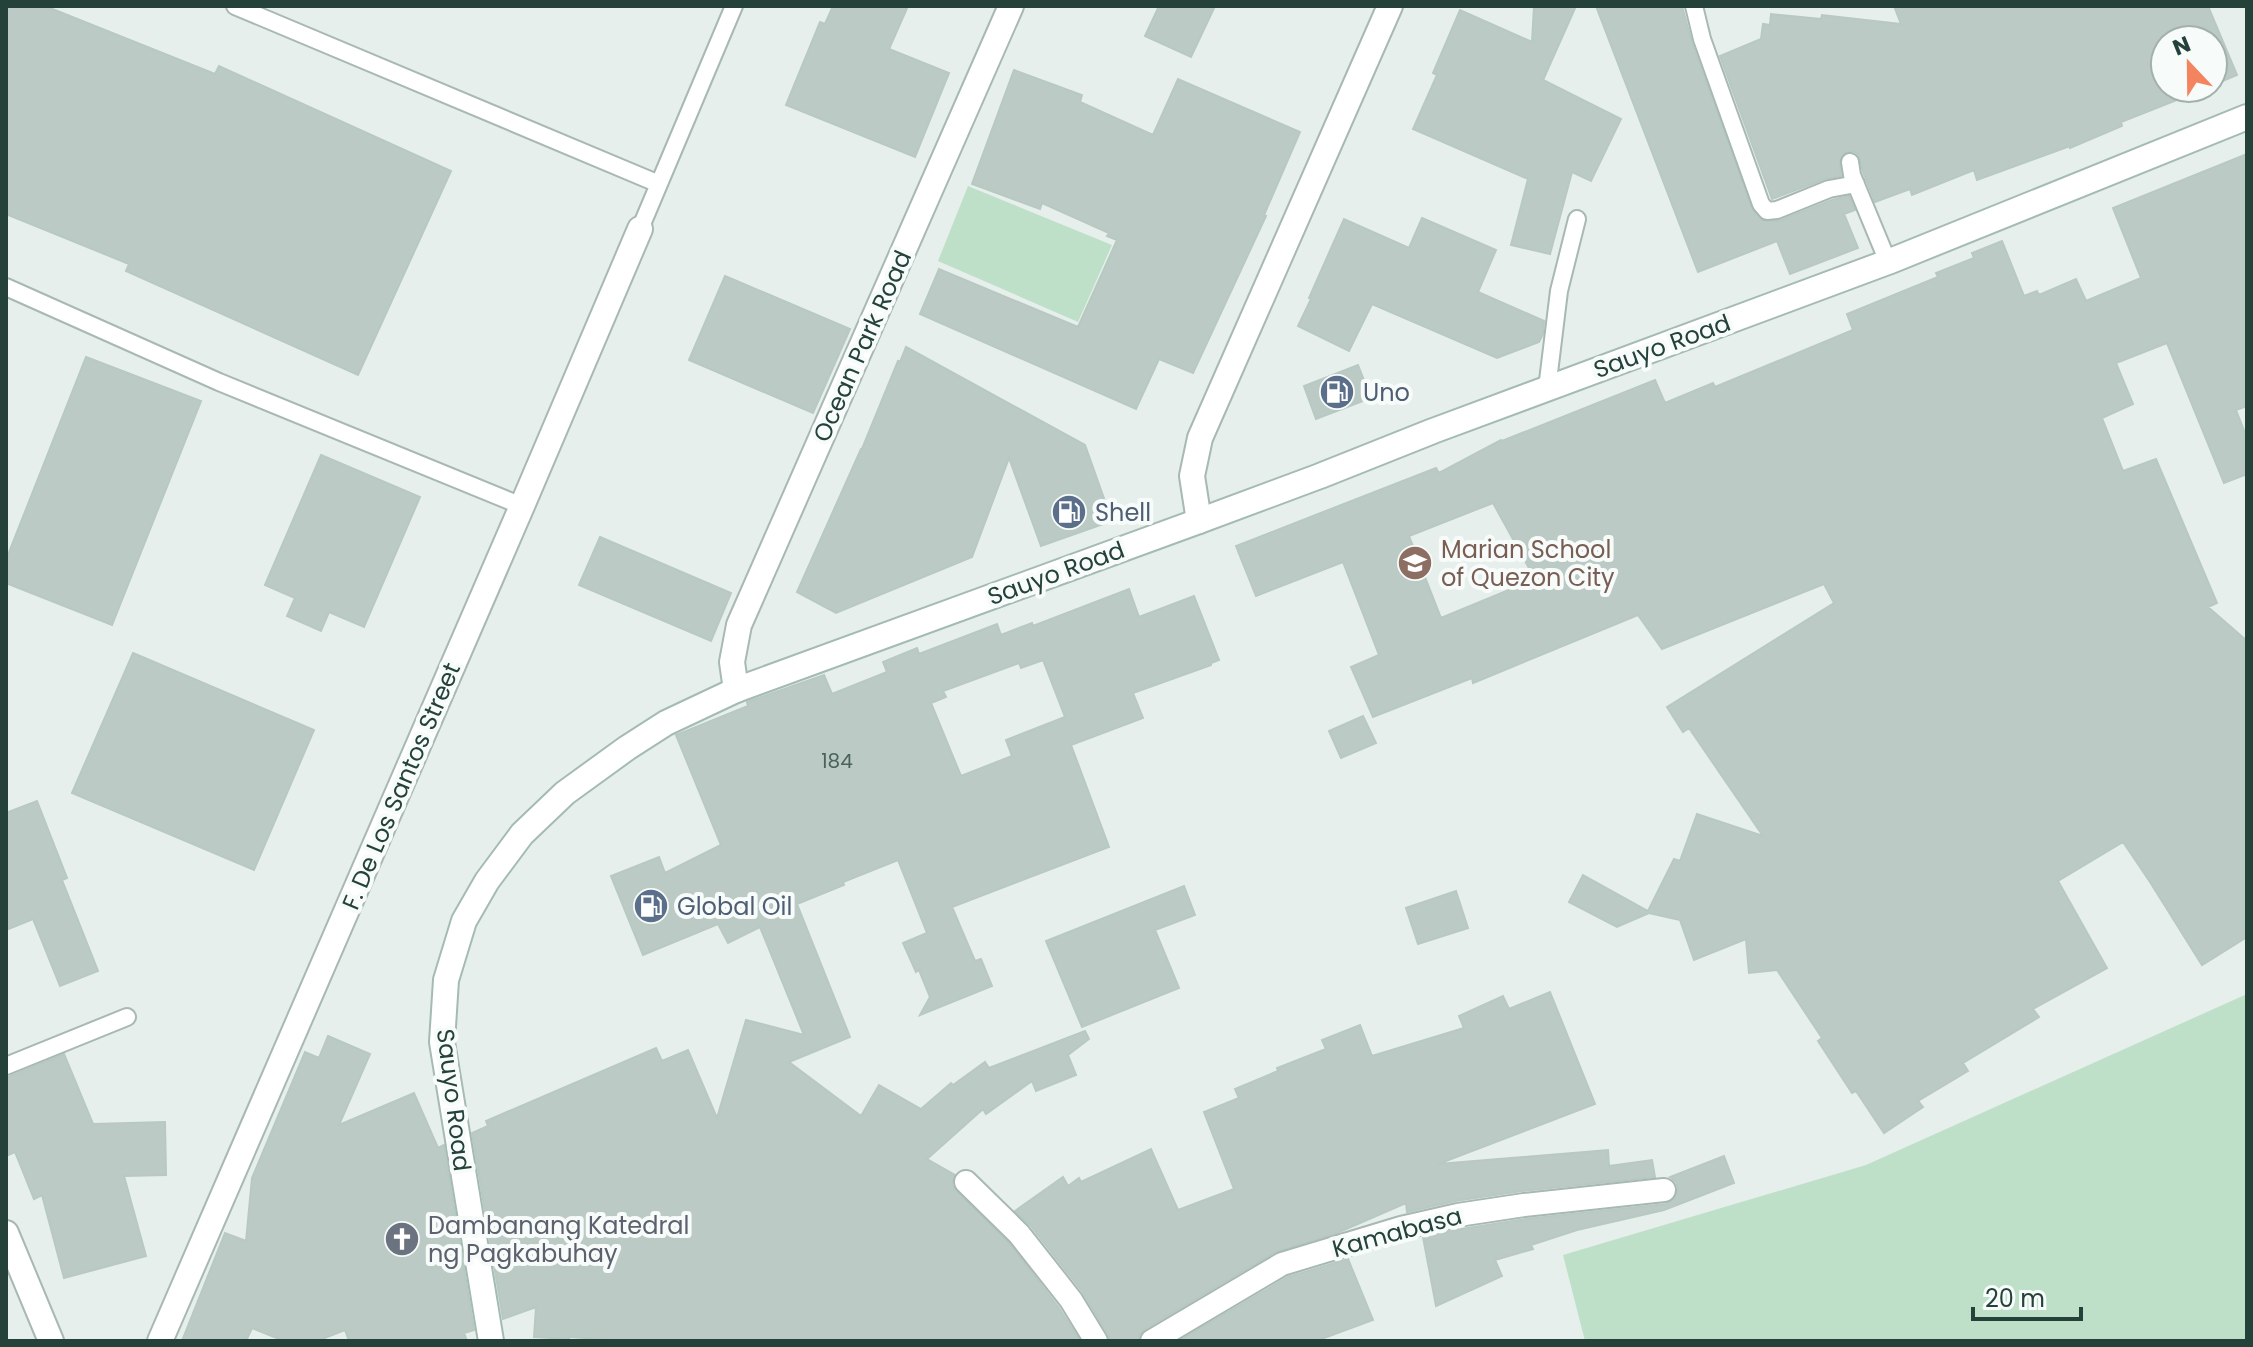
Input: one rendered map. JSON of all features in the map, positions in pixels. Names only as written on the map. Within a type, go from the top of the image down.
[{"type":"street","name":"Ocean Park Road","points":[[736,690],[732,662],[739,625],[1011,6]]},
{"type":"street","points":[[1199,521],[1192,476],[1200,438],[1390,6]]},
{"type":"street","name":"Sauyo Road","points":[[491,1341],[442,1042],[446,980],[464,921],[487,881],[522,834],[565,793],[627,748],[666,723],[736,690],[1199,521],[1888,262],[2247,117]]},
{"type":"street","name":"F. De Los Santos Street","points":[[160,1341],[640,229]]},
{"type":"street","points":[[966,1182],[1019,1234],[1071,1300],[1096,1341]]},
{"type":"street","name":"Kamabasa","points":[[1152,1341],[1282,1264],[1401,1228],[1524,1205],[1664,1190]]},
{"type":"street","points":[[6,1233],[51,1341]]},
{"type":"lane","points":[[235,6],[659,184]]},
{"type":"lane","points":[[640,229],[734,6]]},
{"type":"lane","points":[[1694,6],[1702,39],[1761,204],[1767,211],[1777,210],[1829,189],[1856,184]]},
{"type":"lane","points":[[1850,162],[1888,262]]},
{"type":"lane","points":[[1547,389],[1559,291],[1577,219]]},
{"type":"lane","points":[[6,287],[219,382],[522,506]]},
{"type":"lane","points":[[6,1066],[127,1017]]},
{"type":"green space","points":[[968,186],[1112,245],[1078,322],[938,261]]},
{"type":"green space","points":[[2247,994],[2247,1341],[1585,1341],[1563,1255],[1866,1165]]},
{"type":"building","points":[[6,6],[45,6],[215,74],[219,66],[451,171],[358,375],[126,271],[129,264],[6,214]]},
{"type":"building","points":[[833,6],[908,6],[889,49],[949,73],[915,157],[786,105],[820,22],[825,24]]},
{"type":"building","points":[[1159,6],[1215,6],[1191,57],[1145,36]]},
{"type":"building","points":[[1534,6],[1576,6],[1543,80],[1621,119],[1591,181],[1572,172],[1550,254],[1511,245],[1528,179],[1413,129],[1437,75],[1433,73],[1460,10],[1532,42]]},
{"type":"building","points":[[1596,6],[1682,6],[1692,43],[1753,211],[1764,221],[1779,221],[1849,196],[1855,210],[1844,214],[1858,248],[1790,274],[1777,241],[1698,272]]},
{"type":"building","points":[[1894,6],[2208,6],[2216,24],[2149,24],[2149,104],[2167,104],[2121,122],[2122,126],[2070,148],[1977,180],[1974,170],[1912,195],[1910,189],[1875,202],[1859,156],[1848,151],[1840,159],[1841,176],[1772,199],[1720,56],[1761,39],[1763,24],[1770,25],[1771,14],[1821,19],[1822,15],[1901,24]]},
{"type":"building","points":[[2229,56],[2237,75],[2229,78]]},
{"type":"building","points":[[1014,70],[1082,95],[1080,102],[1153,135],[1178,79],[1300,132],[1266,216],[1193,373],[1159,359],[1136,409],[920,314],[939,269],[1078,327],[1117,240],[1107,236],[1109,233],[1042,203],[1040,209],[972,184]]},
{"type":"building","points":[[2247,154],[2247,406],[2236,410],[2247,438],[2247,474],[2224,483],[2167,343],[2116,363],[2133,404],[2102,418],[2123,471],[2156,459],[2217,603],[2208,607],[2247,641],[2247,937],[2202,965],[2123,842],[2058,881],[2107,968],[2033,1009],[2039,1017],[1963,1063],[1968,1071],[1918,1101],[1923,1107],[1884,1133],[1856,1091],[1852,1093],[1818,1041],[1822,1038],[1777,970],[1749,973],[1746,939],[1694,960],[1680,920],[1649,913],[1617,927],[1569,902],[1583,875],[1648,911],[1674,859],[1680,861],[1697,814],[1763,836],[1689,728],[1683,732],[1667,707],[1834,603],[1824,584],[1662,649],[1638,615],[1473,683],[1472,678],[1373,717],[1351,667],[1379,655],[1343,562],[1256,596],[1236,546],[1436,468],[1439,473],[1501,440],[1655,380],[1665,403],[1713,383],[1715,387],[1853,330],[1847,314],[1938,277],[1936,273],[1974,258],[1972,253],[2002,241],[2024,296],[2037,291],[2039,295],[2076,279],[2086,301],[2141,278],[2113,208]],"holes":[[[1493,503],[1535,579],[1441,618],[1409,536]]]},
{"type":"building","points":[[1422,218],[1496,250],[1478,292],[1544,321],[1539,342],[1497,358],[1372,304],[1349,351],[1298,326],[1344,219],[1409,248]]},
{"type":"building","points":[[725,276],[850,329],[813,413],[689,360]]},
{"type":"building","points":[[906,347],[1085,445],[1112,521],[1041,546],[1009,458],[972,557],[836,613],[797,592]]},
{"type":"building","points":[[86,357],[201,401],[112,625],[6,583],[6,560]]},
{"type":"building","name":"Uno","points":[[1358,365],[1371,398],[1316,419],[1304,386]]},
{"type":"building","points":[[321,455],[420,497],[364,627],[329,612],[321,631],[287,616],[295,598],[265,585]]},
{"type":"building","points":[[600,537],[731,593],[711,641],[579,585]]},
{"type":"building","points":[[1129,589],[1139,617],[1194,596],[1219,660],[1133,693],[1143,718],[1071,745],[1109,847],[952,907],[975,961],[981,959],[992,986],[920,1015],[930,997],[903,943],[927,933],[898,860],[797,904],[850,1037],[789,1062],[861,1116],[879,1085],[921,1109],[951,1083],[953,1085],[985,1062],[989,1068],[1085,1031],[1089,1039],[1068,1055],[1076,1075],[1036,1091],[1032,1081],[986,1114],[983,1109],[927,1159],[955,1175],[952,1185],[956,1191],[1009,1243],[1080,1341],[569,1339],[534,1337],[536,1307],[503,1319],[472,1133],[488,1126],[486,1121],[656,1048],[662,1061],[688,1050],[717,1118],[746,1020],[804,1035],[760,927],[728,943],[718,924],[643,955],[611,876],[659,857],[665,873],[721,845],[676,735],[748,706],[747,702],[824,675],[832,694],[887,672],[883,662],[917,648],[919,654],[997,624],[1001,635],[1032,623],[1033,626]],"holes":[[[1043,660],[1065,717],[1006,740],[1012,756],[961,776],[931,703],[946,697],[943,691],[1019,663],[1021,668]]]},
{"type":"building","points":[[133,653],[314,730],[254,870],[72,793]]},
{"type":"building","points":[[1363,716],[1376,743],[1341,758],[1329,731]]},
{"type":"building","points":[[37,801],[67,878],[62,880],[98,971],[60,986],[33,919],[6,930],[6,813]]},
{"type":"building","points":[[1184,886],[1195,915],[1155,930],[1179,988],[1082,1027],[1046,941]]},
{"type":"building","points":[[1456,891],[1468,928],[1418,944],[1406,908]]},
{"type":"building","points":[[1550,992],[1595,1104],[1438,1164],[1608,1150],[1609,1166],[1652,1160],[1655,1177],[1522,1191],[1407,1212],[1406,1203],[1337,1233],[1275,1252],[1145,1329],[1138,1341],[1110,1341],[1082,1291],[1030,1225],[1015,1211],[1063,1177],[1068,1186],[1079,1178],[1081,1182],[1151,1149],[1178,1210],[1234,1189],[1204,1112],[1239,1098],[1235,1089],[1326,1049],[1322,1040],[1360,1025],[1372,1056],[1464,1028],[1459,1016],[1503,996],[1509,1009]]},
{"type":"building","points":[[328,1036],[370,1054],[339,1125],[414,1093],[438,1148],[444,1145],[474,1330],[464,1333],[467,1341],[349,1341],[345,1330],[317,1341],[284,1341],[252,1328],[246,1341],[182,1341],[225,1233],[246,1241],[252,1178],[305,1052],[319,1058]]},
{"type":"building","points":[[64,1054],[93,1124],[165,1122],[166,1175],[124,1176],[146,1256],[64,1278],[42,1195],[34,1199],[15,1152],[6,1156],[6,1078]]},
{"type":"building","points":[[1724,1156],[1734,1183],[1664,1210],[1577,1230],[1531,1245],[1533,1249],[1495,1260],[1502,1276],[1436,1306],[1423,1237],[1526,1219],[1666,1204],[1676,1196],[1678,1189],[1670,1177]]},
{"type":"building","points":[[1348,1259],[1373,1320],[1316,1341],[1179,1341],[1288,1277]]},
{"type":"place","name":"Uno","points":[[1337,392]]},
{"type":"place","name":"Shell","points":[[1069,512]]},
{"type":"place","name":"Marian School of Quezon City","points":[[1415,563]]},
{"type":"place","name":"Global Oil","points":[[651,906]]},
{"type":"place","name":"Dambanang Katedral ng Pagkabuhay","points":[[402,1239]]}]
